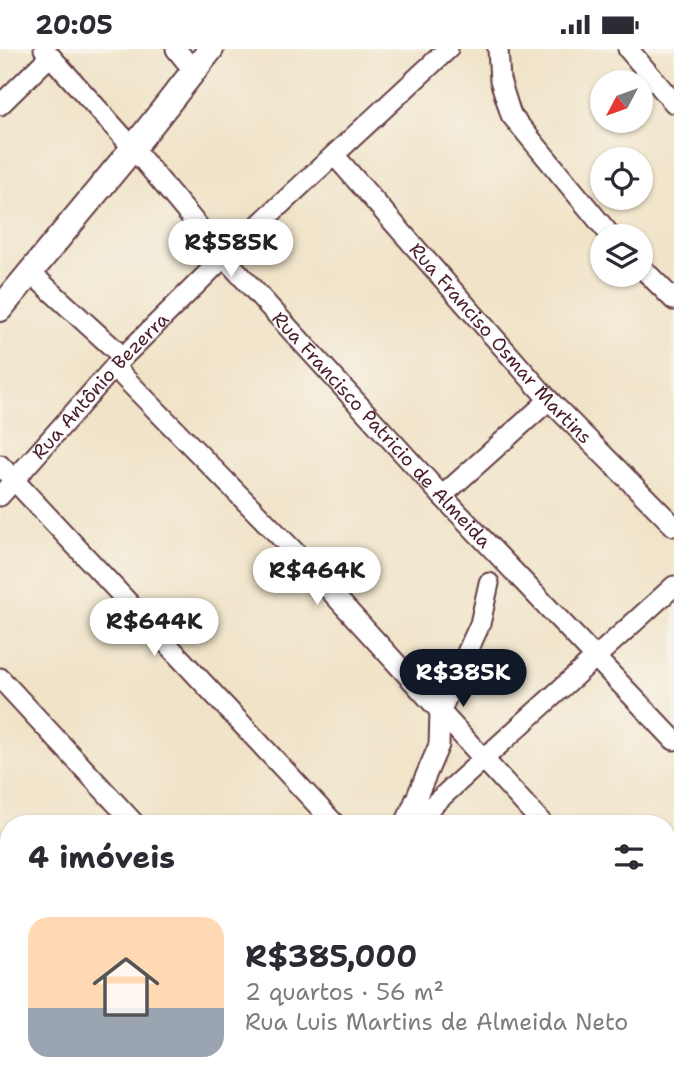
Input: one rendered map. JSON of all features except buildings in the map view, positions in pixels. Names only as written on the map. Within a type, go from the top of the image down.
[{"type":"main road","points":[[0,309],[211,49]]},
{"type":"street","points":[[176,49],[193,70]]},
{"type":"street","name":"Rua Antônio Bezerra","points":[[0,496],[118,362],[224,257],[448,49]]},
{"type":"street","points":[[498,49],[500,80],[511,115],[601,224]]},
{"type":"street","points":[[628,49],[674,103]]},
{"type":"street","points":[[0,105],[47,53]]},
{"type":"street","name":"Rua Francisco Patricio de Almeida","points":[[47,53],[133,148],[224,257],[442,496],[674,740]]},
{"type":"street","name":"Rua Franciso Osmar Martins","points":[[335,156],[549,400],[674,526]]},
{"type":"street","points":[[31,273],[293,550],[534,815]]},
{"type":"street","points":[[653,279],[674,300]]},
{"type":"street","points":[[442,496],[549,400]]},
{"type":"street","points":[[0,465],[327,815]]},
{"type":"street","points":[[408,815],[439,744],[440,712],[480,624],[489,583]]},
{"type":"street","points":[[422,815],[674,586]]},
{"type":"street","points":[[0,678],[127,815]]}]
